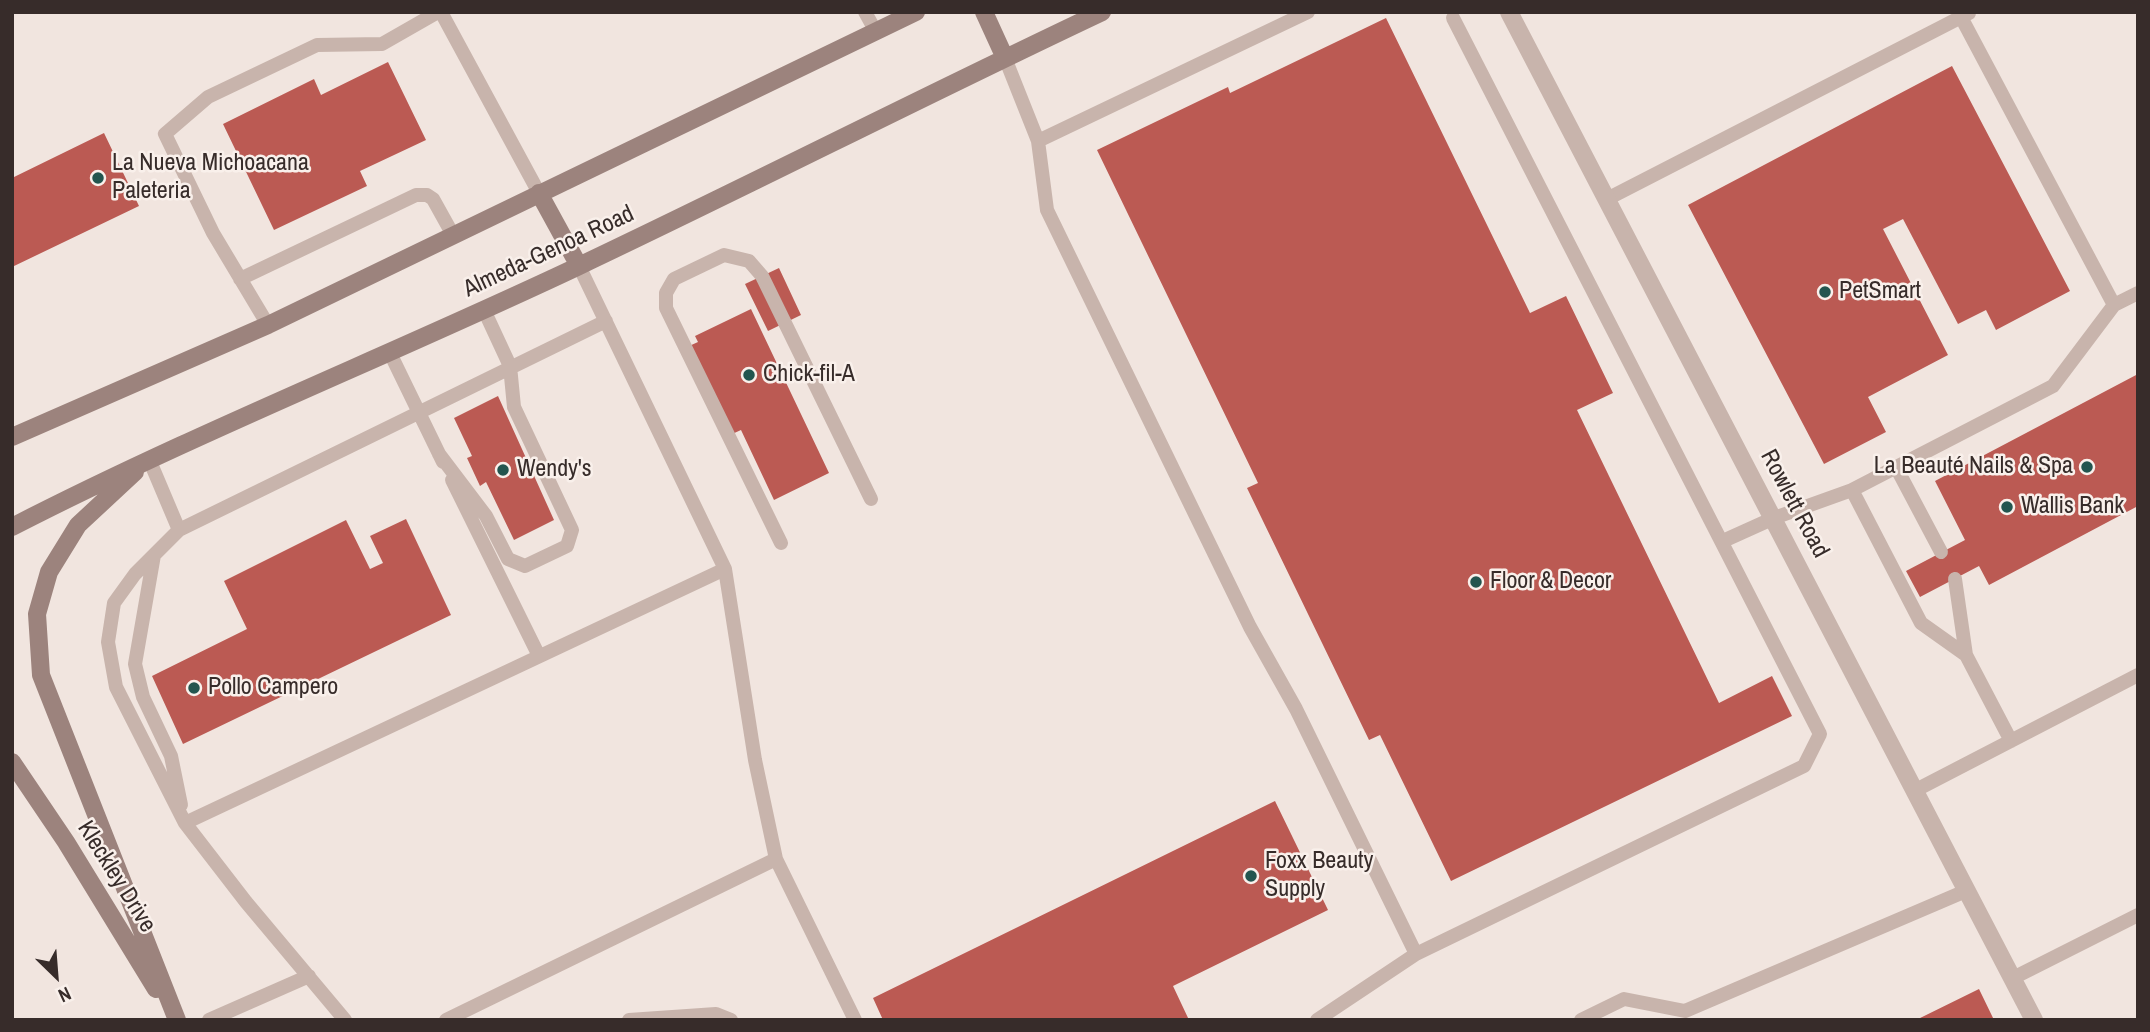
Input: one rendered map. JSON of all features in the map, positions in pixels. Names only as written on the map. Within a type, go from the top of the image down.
[{"type":"main road","points":[[16,433],[268,325],[916,12]]},
{"type":"main road","points":[[984,12],[1005,58]]},
{"type":"main road","name":"Almeda-Genoa Road","points":[[12,527],[149,459],[579,266],[1102,12]]},
{"type":"main road","points":[[539,193],[579,266]]},
{"type":"main road","points":[[149,459],[78,525],[49,572],[37,614],[41,675],[176,1020]]},
{"type":"main road","name":"Kleckley Drive","points":[[12,762],[66,842],[176,1020]]},
{"type":"street","name":"Rowlett Road","points":[[1509,12],[2034,1020]]},
{"type":"lane","points":[[268,325],[213,233],[165,134],[208,97],[317,45],[382,44],[440,12],[539,193]]},
{"type":"lane","points":[[865,12],[876,32]]},
{"type":"lane","points":[[1038,141],[1308,12]]},
{"type":"lane","points":[[1317,1020],[1416,954],[1804,766],[1819,734],[1456,14]]},
{"type":"lane","points":[[1607,199],[1966,14],[2114,305]]},
{"type":"lane","points":[[1005,58],[1038,141],[1047,210],[1250,627],[1296,709],[1416,954]]},
{"type":"lane","points":[[240,279],[416,195],[427,195],[433,199],[453,235]]},
{"type":"lane","points":[[781,543],[666,308],[666,293],[674,279],[724,255],[749,261],[762,276],[871,499]]},
{"type":"lane","points":[[579,266],[725,569],[755,760],[776,859],[855,1020]]},
{"type":"lane","points":[[1723,541],[1774,518],[1852,490],[2053,386],[2114,305],[2138,293]]},
{"type":"lane","points":[[439,454],[486,516],[508,559],[525,566],[567,546],[572,530],[514,407],[510,366],[484,310]]},
{"type":"lane","points":[[345,1020],[246,902],[185,823],[116,687],[108,642],[114,603],[135,574],[179,530],[606,321]]},
{"type":"lane","points":[[390,352],[539,656]]},
{"type":"lane","points":[[149,459],[179,530]]},
{"type":"lane","points":[[1896,467],[1941,552]]},
{"type":"lane","points":[[1852,490],[1920,623],[1966,655]]},
{"type":"lane","points":[[154,555],[135,663],[143,697],[171,756],[185,823]]},
{"type":"lane","points":[[185,823],[725,569]]},
{"type":"lane","points":[[1955,579],[1966,655],[2011,741]]},
{"type":"lane","points":[[1916,790],[2138,675]]},
{"type":"lane","points":[[446,1020],[776,859]]},
{"type":"lane","points":[[1581,1020],[1624,999],[1685,1012],[1968,890]]},
{"type":"lane","points":[[2013,978],[2138,915]]},
{"type":"lane","points":[[209,1020],[309,976]]},
{"type":"lane","points":[[629,1020],[716,1014],[731,1020]]},
{"type":"building","name":"Floor & Decor","points":[[1386,18],[1530,313],[1566,296],[1613,393],[1577,410],[1719,703],[1772,676],[1792,716],[1451,881],[1380,735],[1369,740],[1247,488],[1258,483],[1097,150],[1228,87],[1230,93]]},
{"type":"building","points":[[388,62],[426,140],[360,171],[367,186],[274,230],[223,124],[314,79],[321,95]]},
{"type":"building","points":[[1952,66],[2070,291],[1996,330],[1986,310],[1958,324],[1903,219],[1883,229],[1948,355],[1868,397],[1886,432],[1824,464],[1688,205]]},
{"type":"building","points":[[104,133],[139,206],[12,267],[12,178]]},
{"type":"building","points":[[779,268],[801,315],[768,331],[745,284]]},
{"type":"building","name":"Chick-fil-A","points":[[751,309],[829,473],[774,500],[741,430],[730,435],[687,347],[698,342],[695,336]]},
{"type":"building","points":[[2138,374],[2138,506],[1989,585],[1979,566],[1920,597],[1906,571],[1965,540],[1935,481]]},
{"type":"building","name":"Wendy's","points":[[498,396],[554,520],[514,540],[486,482],[480,486],[467,458],[472,456],[454,418]]},
{"type":"building","points":[[406,519],[451,615],[183,744],[152,676],[247,629],[224,581],[346,520],[370,569],[383,563],[370,536]]},
{"type":"building","points":[[1275,801],[1328,910],[1173,986],[1189,1020],[883,1020],[873,998]]},
{"type":"building","points":[[1979,989],[1994,1020],[1916,1020]]},
{"type":"place","name":"La Nueva Michoacana Paleteria","points":[[98,178]]},
{"type":"place","name":"PetSmart","points":[[1825,292]]},
{"type":"place","name":"Chick-fil-A","points":[[749,375]]},
{"type":"place","name":"La Beauté Nails & Spa","points":[[2087,467]]},
{"type":"place","name":"Wendy's","points":[[503,470]]},
{"type":"place","name":"Wallis Bank","points":[[2007,507]]},
{"type":"place","name":"Floor & Decor","points":[[1476,582]]},
{"type":"place","name":"Pollo Campero","points":[[194,688]]},
{"type":"place","name":"Foxx Beauty Supply","points":[[1251,876]]}]
